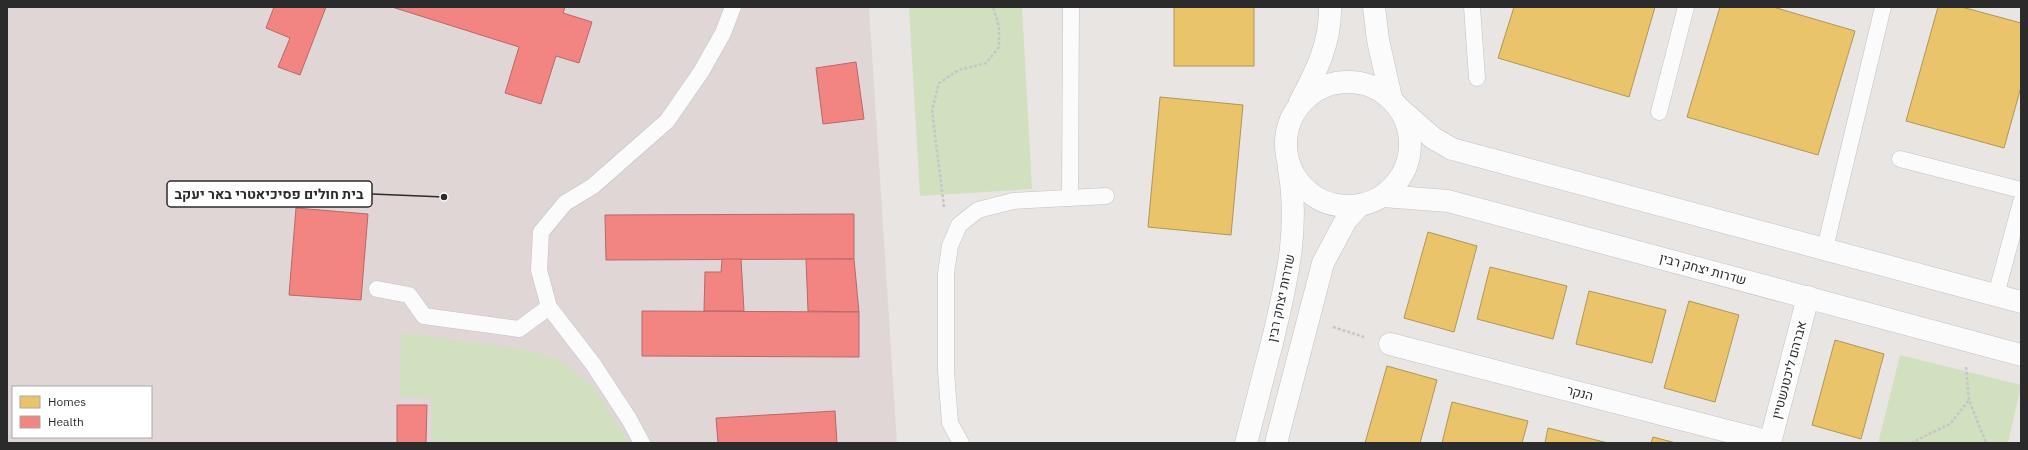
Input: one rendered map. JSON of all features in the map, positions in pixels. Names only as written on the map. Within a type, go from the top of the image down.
[{"type":"street","points":[[1330,7],[1330,22],[1324,51],[1291,120],[1286,135],[1286,150],[1292,170],[1303,187],[1320,199],[1340,206],[1360,205],[1383,196],[1398,182],[1407,165],[1411,146],[1409,126],[1396,103],[1378,40],[1374,7]]},
{"type":"street","points":[[1291,120],[1300,105],[1312,93],[1327,85],[1344,82],[1361,83],[1377,88],[1396,103],[1432,138],[1452,149],[1825,248],[2021,302]]},
{"type":"street","name":"שדרות יצחק רבין","points":[[1246,443],[1288,277],[1292,247],[1293,193],[1286,150]]},
{"type":"street","name":"שדרות יצחק רבין","points":[[1383,196],[1448,201],[2021,355]]},
{"type":"street","points":[[1276,443],[1326,256],[1346,220],[1360,205]]},
{"type":"street","name":"אברהם ליכטנשטיין","points":[[1770,443],[1808,297]]},
{"type":"street","name":"הנקר","points":[[1390,344],[1770,443]]},
{"type":"lane","points":[[642,443],[629,419],[593,364],[549,307],[539,270],[541,232],[565,203],[593,186],[667,120],[712,53],[723,33],[733,7]]},
{"type":"lane","points":[[1070,198],[1071,7]]},
{"type":"lane","points":[[1472,7],[1477,78]]},
{"type":"lane","points":[[1659,112],[1686,7]]},
{"type":"lane","points":[[1825,248],[1883,7]]},
{"type":"lane","points":[[1900,159],[2021,190]]},
{"type":"lane","points":[[961,443],[950,423],[946,371],[946,273],[950,246],[959,225],[978,210],[1013,201],[1106,196]]},
{"type":"lane","points":[[1996,295],[2021,202]]},
{"type":"lane","points":[[377,289],[409,295],[424,316],[519,329],[549,307]]},
{"type":"path","points":[[950,246],[932,110],[938,83],[959,70],[986,63],[999,47],[999,27],[993,7]]},
{"type":"path","points":[[1308,320],[1390,344]]},
{"type":"path","points":[[1910,443],[1950,424],[1969,400],[1986,443]]},
{"type":"shaded area","points":[[7,7],[869,7],[897,443],[7,443]]},
{"type":"green space","points":[[909,7],[1022,7],[1032,189],[920,196]]},
{"type":"green space","points":[[401,332],[532,351],[560,360],[594,388],[629,443],[433,443],[431,397],[400,397]]},
{"type":"green space","points":[[1900,355],[2021,385],[2008,443],[1878,443]]},
{"type":"building: Homes","points":[[1174,7],[1254,7],[1254,66],[1174,66]]},
{"type":"building: Homes","points":[[1514,7],[1655,7],[1629,97],[1498,58]]},
{"type":"building: Homes","points":[[1720,7],[1773,7],[1855,31],[1818,155],[1687,117]]},
{"type":"building: Homes","points":[[1938,7],[1962,7],[2021,23],[2021,87],[2004,148],[1906,121]]},
{"type":"building: Homes","points":[[1160,97],[1243,105],[1231,235],[1148,227]]},
{"type":"building: Homes","points":[[1428,232],[1477,246],[1454,332],[1404,318]]},
{"type":"building: Homes","points":[[1490,267],[1567,286],[1553,339],[1477,319]]},
{"type":"building: Homes","points":[[1589,291],[1666,310],[1652,363],[1576,344]]},
{"type":"building: Homes","points":[[1689,301],[1739,315],[1715,402],[1664,388]]},
{"type":"building: Homes","points":[[1835,340],[1884,354],[1861,439],[1812,425]]},
{"type":"building: Homes","points":[[1387,366],[1437,380],[1420,443],[1365,443]]},
{"type":"building: Homes","points":[[1452,402],[1528,421],[1522,443],[1442,443]]},
{"type":"building: Homes","points":[[1548,428],[1608,443],[1545,443]]},
{"type":"building: Homes","points":[[1653,437],[1676,443],[1651,443]]},
{"type":"building: Health","points":[[274,7],[326,7],[300,75],[278,67],[290,38],[266,28]]},
{"type":"building: Health","points":[[392,7],[565,7],[563,13],[592,22],[579,63],[556,56],[541,104],[505,93],[519,47]]},
{"type":"building: Health","points":[[856,62],[864,119],[823,124],[816,68]]},
{"type":"building: Health","points":[[296,208],[368,214],[361,300],[289,295]]},
{"type":"building: Health","points":[[854,214],[854,259],[606,260],[605,215]]},
{"type":"building: Health","points":[[722,259],[741,259],[744,311],[704,311],[705,272],[721,272]]},
{"type":"building: Health","points":[[806,259],[854,259],[859,312],[808,311]]},
{"type":"building: Health","points":[[642,311],[859,312],[859,357],[642,356]]},
{"type":"building: Health","points":[[397,405],[427,405],[426,443],[397,443]]},
{"type":"building: Health","points":[[835,411],[837,443],[718,443],[716,418]]},
{"type":"place","name":"בית חולים פסיכיאטרי באר יעקב","points":[[444,197]]}]
